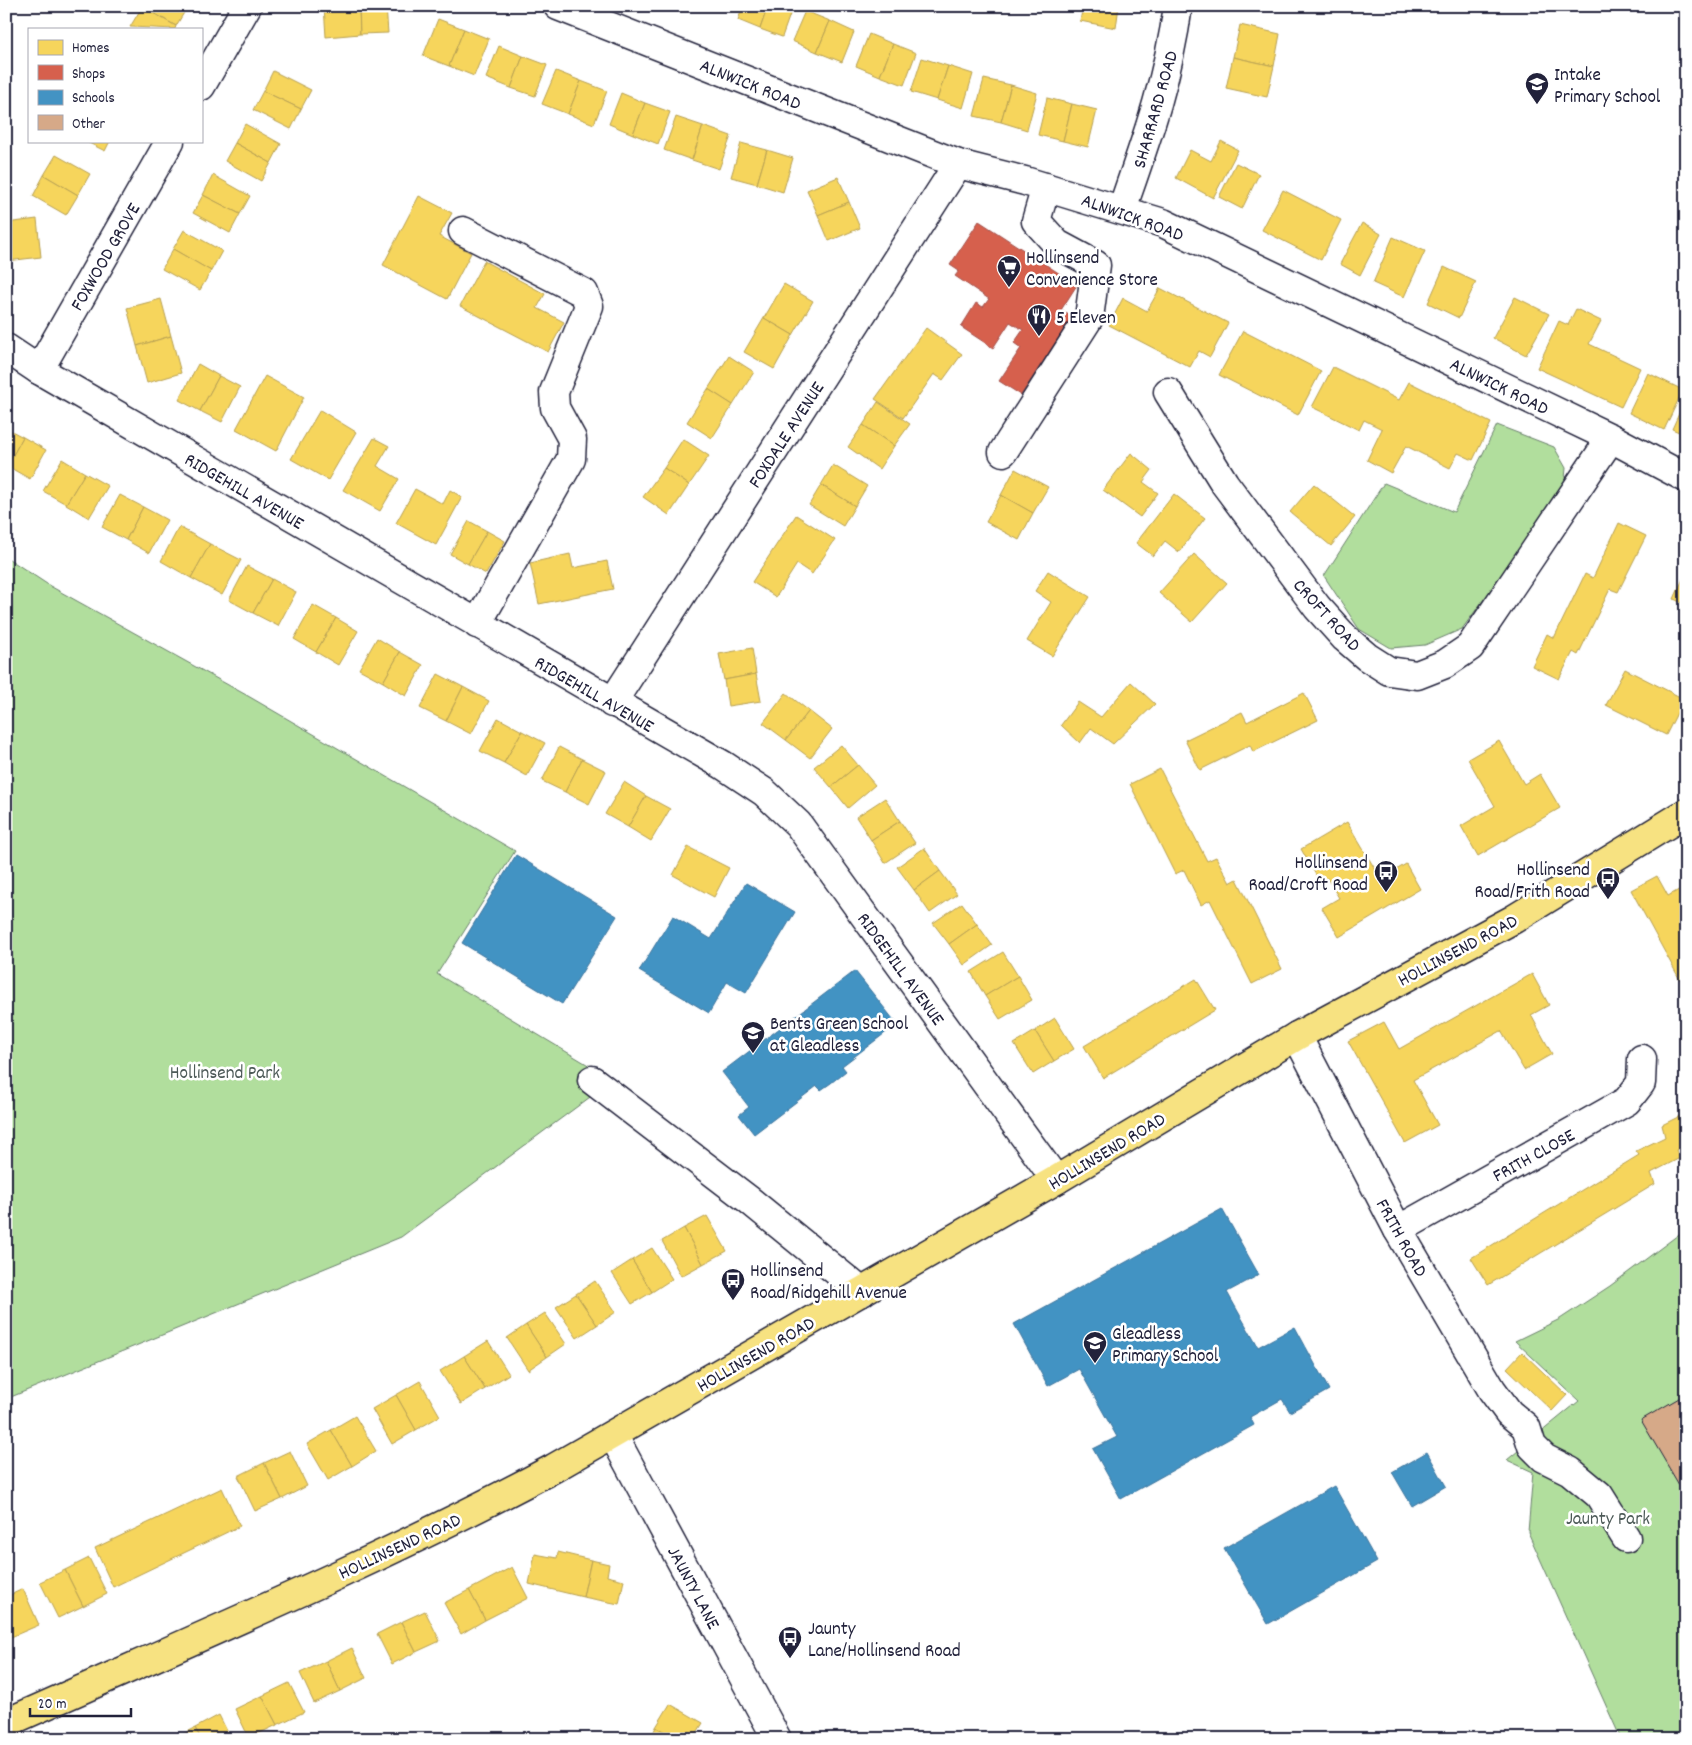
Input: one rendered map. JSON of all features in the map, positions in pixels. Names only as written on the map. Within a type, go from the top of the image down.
[{"type":"main road","name":"HOLLINSEND ROAD","points":[[6,1723],[305,1589],[499,1498],[613,1435],[1056,1180],[1297,1036],[1514,919],[1686,813]]},
{"type":"street","points":[[202,84],[247,6]]},
{"type":"street","name":"ALNWICK ROAD","points":[[558,6],[958,164],[1046,187],[1163,223],[1611,438],[1686,478]]},
{"type":"street","name":"SHARRARD ROAD","points":[[1122,209],[1154,120],[1173,42],[1178,6]]},
{"type":"street","name":"FOXWOOD GROVE","points":[[39,370],[169,142]]},
{"type":"street","name":"FOXDALE AVENUE","points":[[612,703],[958,164]]},
{"type":"street","points":[[1003,452],[1089,318],[1096,265],[1057,244],[1036,221],[1046,187]]},
{"type":"street","points":[[463,231],[584,293],[589,306],[554,392],[555,408],[572,440],[571,459],[477,624]]},
{"type":"street","name":"RIDGEHILL AVENUE","points":[[6,348],[39,370],[612,703],[723,765],[764,792],[798,824],[1056,1180]]},
{"type":"street","name":"CROFT ROAD","points":[[1168,392],[1226,484],[1334,626],[1367,657],[1389,671],[1417,675],[1445,664],[1470,647],[1611,438]]},
{"type":"street","name":"FRITH ROAD","points":[[1297,1036],[1398,1230],[1492,1390],[1510,1413],[1526,1427],[1532,1446],[1544,1458],[1570,1471],[1599,1495],[1626,1538]]},
{"type":"street","name":"FRITH CLOSE","points":[[1398,1230],[1628,1101],[1641,1083],[1642,1059]]},
{"type":"street","points":[[592,1080],[749,1200],[862,1292]]},
{"type":"street","name":"JAUNTY LANE","points":[[613,1435],[776,1739]]},
{"type":"green space","points":[[1497,425],[1554,447],[1566,468],[1564,490],[1462,629],[1425,645],[1391,648],[1359,629],[1324,576],[1384,483],[1454,512]]},
{"type":"green space","name":"Hollinsend Park","points":[[6,557],[50,586],[248,696],[515,851],[437,974],[610,1078],[605,1086],[401,1237],[6,1399]]},
{"type":"green space","name":"Jaunty Park","points":[[1686,1229],[1686,1739],[1621,1739],[1528,1532],[1533,1472],[1507,1460],[1579,1401],[1515,1341],[1560,1319],[1610,1286]]},
{"type":"building: Homes","points":[[142,6],[188,6],[176,26]]},
{"type":"building: Homes","points":[[324,6],[359,6],[360,34],[326,37]]},
{"type":"building: Homes","points":[[359,6],[386,6],[388,33],[360,34]]},
{"type":"building: Homes","points":[[743,6],[768,6],[760,29],[738,20]]},
{"type":"building: Homes","points":[[768,6],[793,6],[782,37],[760,29]]},
{"type":"building: Homes","points":[[1083,6],[1119,6],[1116,28],[1080,21]]},
{"type":"building: Homes","points":[[142,7],[176,26],[175,28],[130,27]]},
{"type":"building: Homes","points":[[805,11],[830,21],[817,52],[792,41]]},
{"type":"building: Homes","points":[[438,19],[464,29],[449,66],[423,56]]},
{"type":"building: Homes","points":[[830,21],[854,32],[842,62],[817,52]]},
{"type":"building: Homes","points":[[1240,25],[1280,34],[1274,66],[1233,57]]},
{"type":"building: Homes","points":[[464,29],[489,39],[474,76],[449,66]]},
{"type":"building: Homes","points":[[869,34],[893,44],[880,76],[856,66]]},
{"type":"building: Homes","points":[[893,44],[916,53],[904,85],[880,76]]},
{"type":"building: Homes","points":[[499,46],[523,56],[511,88],[486,78]]},
{"type":"building: Homes","points":[[523,56],[547,65],[535,96],[511,88]]},
{"type":"building: Homes","points":[[1233,57],[1274,66],[1267,97],[1226,88]]},
{"type":"building: Homes","points":[[922,58],[948,66],[937,100],[911,92]]},
{"type":"building: Homes","points":[[948,66],[973,74],[963,108],[937,100]]},
{"type":"building: Homes","points":[[273,71],[311,90],[301,109],[263,91]]},
{"type":"building: Homes","points":[[556,71],[581,81],[568,114],[542,104]]},
{"type":"building: Homes","points":[[984,79],[1011,85],[1001,122],[974,116]]},
{"type":"building: Homes","points":[[581,81],[607,91],[594,124],[568,114]]},
{"type":"building: Homes","points":[[1011,85],[1037,93],[1027,130],[1001,122]]},
{"type":"building: Homes","points":[[263,91],[301,109],[291,129],[253,110]]},
{"type":"building: Homes","points":[[621,93],[645,103],[633,134],[609,124]]},
{"type":"building: Homes","points":[[1047,98],[1072,104],[1063,141],[1038,135]]},
{"type":"building: Homes","points":[[645,103],[670,112],[658,144],[633,134]]},
{"type":"building: Homes","points":[[1072,104],[1097,110],[1088,147],[1063,141]]},
{"type":"building: Homes","points":[[676,117],[703,126],[692,160],[664,150]]},
{"type":"building: Homes","points":[[245,124],[281,144],[271,163],[235,143]]},
{"type":"building: Homes","points":[[703,126],[731,136],[719,169],[692,160]]},
{"type":"building: Homes","points":[[1221,141],[1238,150],[1213,198],[1176,178],[1190,150],[1211,161]]},
{"type":"building: Homes","points":[[87,142],[110,142],[105,151]]},
{"type":"building: Homes","points":[[235,143],[271,163],[261,181],[225,161]]},
{"type":"building: Homes","points":[[741,143],[767,150],[757,184],[731,177]]},
{"type":"building: Homes","points":[[767,150],[793,158],[783,192],[757,184]]},
{"type":"building: Homes","points":[[56,155],[90,174],[78,195],[44,175]]},
{"type":"building: Homes","points":[[1236,163],[1259,174],[1242,209],[1219,197]]},
{"type":"building: Homes","points":[[44,175],[78,195],[66,215],[33,196]]},
{"type":"building: Homes","points":[[213,175],[250,196],[240,214],[203,195]]},
{"type":"building: Homes","points":[[838,177],[849,202],[818,215],[807,190]]},
{"type":"building: Homes","points":[[1283,190],[1341,220],[1321,260],[1262,230]]},
{"type":"building: Homes","points":[[203,195],[240,214],[230,233],[193,213]]},
{"type":"building: Homes","points":[[419,196],[452,213],[439,236],[471,253],[447,299],[383,265]]},
{"type":"building: Homes","points":[[849,202],[860,228],[829,241],[818,215]]},
{"type":"building: Homes","points":[[37,219],[41,257],[7,261],[6,223]]},
{"type":"building: Homes","points":[[1362,223],[1381,234],[1360,275],[1340,264]]},
{"type":"building: Homes","points":[[184,230],[222,251],[211,271],[173,249]]},
{"type":"building: Homes","points":[[1393,237],[1425,251],[1404,297],[1373,283]]},
{"type":"building: Homes","points":[[173,249],[211,271],[200,290],[162,269]]},
{"type":"building: Homes","points":[[484,261],[545,294],[537,308],[564,322],[548,352],[460,306]]},
{"type":"building: Homes","points":[[1444,267],[1476,282],[1459,318],[1428,303]]},
{"type":"building: Homes","points":[[784,284],[813,301],[793,335],[764,318]]},
{"type":"building: Homes","points":[[1160,288],[1228,323],[1210,357],[1199,351],[1190,367],[1109,325],[1123,298],[1147,311]]},
{"type":"building: Homes","points":[[1515,297],[1549,314],[1526,355],[1493,338]]},
{"type":"building: Homes","points":[[161,299],[171,336],[137,346],[127,308]]},
{"type":"building: Homes","points":[[1576,309],[1601,321],[1589,344],[1640,368],[1621,407],[1537,368],[1559,321],[1568,325]]},
{"type":"building: Homes","points":[[764,318],[793,335],[774,369],[744,352]]},
{"type":"building: Homes","points":[[926,328],[962,354],[943,380],[934,374],[903,418],[875,399]]},
{"type":"building: Homes","points":[[1243,331],[1321,371],[1298,415],[1219,375]]},
{"type":"building: Homes","points":[[171,336],[181,373],[147,383],[137,346]]},
{"type":"building: Homes","points":[[729,356],[754,372],[733,405],[708,389]]},
{"type":"building: Homes","points":[[198,364],[219,376],[200,411],[179,400]]},
{"type":"building: Homes","points":[[1333,367],[1399,400],[1409,382],[1491,423],[1473,460],[1458,453],[1450,468],[1406,446],[1391,473],[1367,460],[1382,429],[1364,420],[1359,430],[1312,407]]},
{"type":"building: Homes","points":[[1648,373],[1683,390],[1664,430],[1629,413]]},
{"type":"building: Homes","points":[[219,376],[240,387],[222,422],[200,411]]},
{"type":"building: Homes","points":[[265,376],[304,397],[276,451],[236,429]]},
{"type":"building: Homes","points":[[708,389],[733,405],[712,438],[687,422]]},
{"type":"building: Homes","points":[[1686,398],[1686,435],[1672,429]]},
{"type":"building: Homes","points":[[878,402],[910,424],[894,446],[863,425]]},
{"type":"building: Homes","points":[[320,410],[356,432],[328,480],[291,459]]},
{"type":"building: Homes","points":[[863,425],[894,446],[879,469],[848,447]]},
{"type":"building: Homes","points":[[6,428],[23,437],[7,466],[6,466]]},
{"type":"building: Homes","points":[[23,437],[46,450],[30,479],[7,466]]},
{"type":"building: Homes","points":[[374,438],[389,446],[377,466],[399,479],[380,511],[343,490]]},
{"type":"building: Homes","points":[[683,439],[709,456],[689,485],[664,468]]},
{"type":"building: Homes","points":[[1131,453],[1152,470],[1143,482],[1158,493],[1140,517],[1103,490]]},
{"type":"building: Homes","points":[[62,459],[85,473],[66,504],[43,491]]},
{"type":"building: Homes","points":[[833,465],[867,486],[855,506],[821,485]]},
{"type":"building: Homes","points":[[664,468],[689,485],[669,515],[643,497]]},
{"type":"building: Homes","points":[[1015,469],[1048,487],[1033,513],[1001,495]]},
{"type":"building: Homes","points":[[85,473],[108,486],[89,518],[66,504]]},
{"type":"building: Homes","points":[[1314,484],[1355,517],[1331,546],[1290,512]]},
{"type":"building: Homes","points":[[821,485],[855,506],[843,526],[809,505]]},
{"type":"building: Homes","points":[[415,489],[443,504],[450,490],[462,497],[436,545],[396,523]]},
{"type":"building: Homes","points":[[1174,494],[1205,518],[1179,552],[1165,541],[1153,556],[1136,543]]},
{"type":"building: Homes","points":[[120,495],[143,507],[126,540],[102,527]]},
{"type":"building: Homes","points":[[1001,495],[1033,513],[1019,540],[986,522]]},
{"type":"building: Homes","points":[[143,507],[167,520],[149,553],[126,540]]},
{"type":"building: Homes","points":[[796,515],[835,540],[812,574],[797,564],[776,597],[752,582]]},
{"type":"building: Homes","points":[[469,521],[487,531],[468,564],[450,554]]},
{"type":"building: Homes","points":[[1619,523],[1646,536],[1618,592],[1610,589],[1578,655],[1573,652],[1559,679],[1532,666],[1547,634],[1554,638],[1585,574],[1593,578]]},
{"type":"building: Homes","points":[[179,527],[210,544],[191,578],[161,561]]},
{"type":"building: Homes","points":[[487,531],[505,541],[486,574],[468,564]]},
{"type":"building: Homes","points":[[210,544],[241,560],[222,595],[191,578]]},
{"type":"building: Homes","points":[[570,554],[573,568],[607,561],[613,589],[539,604],[530,563]]},
{"type":"building: Homes","points":[[1194,554],[1227,583],[1192,622],[1159,593]]},
{"type":"building: Homes","points":[[247,566],[272,579],[253,613],[229,600]]},
{"type":"building: Homes","points":[[1048,571],[1090,597],[1052,656],[1027,641],[1051,602],[1035,591]]},
{"type":"building: Homes","points":[[1686,572],[1686,605],[1674,599]]},
{"type":"building: Homes","points":[[272,579],[296,592],[278,626],[253,613]]},
{"type":"building: Homes","points":[[313,605],[336,618],[316,652],[294,639]]},
{"type":"building: Homes","points":[[336,618],[358,631],[338,665],[316,652]]},
{"type":"building: Homes","points":[[377,638],[400,652],[383,682],[359,669]]},
{"type":"building: Homes","points":[[752,648],[756,674],[724,680],[719,654]]},
{"type":"building: Homes","points":[[400,652],[423,665],[406,696],[383,682]]},
{"type":"building: Homes","points":[[1625,669],[1684,699],[1666,735],[1606,705]]},
{"type":"building: Homes","points":[[438,674],[463,687],[446,721],[420,708]]},
{"type":"building: Homes","points":[[756,674],[761,701],[728,706],[724,680]]},
{"type":"building: Homes","points":[[1131,682],[1155,704],[1113,744],[1091,728],[1080,743],[1061,725],[1078,702],[1101,717]]},
{"type":"building: Homes","points":[[463,687],[489,701],[471,734],[446,721]]},
{"type":"building: Homes","points":[[786,693],[809,711],[786,740],[763,723]]},
{"type":"building: Homes","points":[[1304,693],[1318,720],[1253,752],[1250,745],[1200,770],[1185,740],[1242,712],[1247,722]]},
{"type":"building: Homes","points":[[809,711],[832,729],[810,758],[786,740]]},
{"type":"building: Homes","points":[[498,718],[522,731],[504,763],[480,751]]},
{"type":"building: Homes","points":[[522,731],[545,743],[527,776],[504,763]]},
{"type":"building: Homes","points":[[1499,741],[1524,784],[1540,774],[1560,808],[1478,856],[1461,826],[1495,806],[1468,759]]},
{"type":"building: Homes","points":[[841,745],[858,765],[831,787],[814,767]]},
{"type":"building: Homes","points":[[559,747],[582,759],[565,792],[542,781]]},
{"type":"building: Homes","points":[[582,759],[606,771],[589,804],[565,792]]},
{"type":"building: Homes","points":[[858,765],[875,785],[848,808],[831,787]]},
{"type":"building: Homes","points":[[1160,769],[1207,861],[1216,857],[1230,883],[1237,879],[1282,969],[1252,984],[1210,900],[1201,905],[1184,870],[1175,874],[1130,784]]},
{"type":"building: Homes","points":[[624,782],[646,796],[628,827],[605,814]]},
{"type":"building: Homes","points":[[646,796],[670,809],[651,841],[628,827]]},
{"type":"building: Homes","points":[[885,798],[900,821],[871,840],[856,817]]},
{"type":"building: Homes","points":[[900,821],[915,843],[885,863],[871,840]]},
{"type":"building: Homes","points":[[1347,822],[1381,879],[1406,864],[1420,889],[1339,937],[1322,908],[1339,898],[1327,878],[1320,882],[1301,849]]},
{"type":"building: Homes","points":[[688,847],[729,868],[714,897],[673,875]]},
{"type":"building: Homes","points":[[924,848],[940,871],[914,890],[897,867]]},
{"type":"building: Homes","points":[[940,871],[957,894],[930,913],[914,890]]},
{"type":"building: Homes","points":[[1657,876],[1668,896],[1686,886],[1686,977],[1680,980],[1631,890]]},
{"type":"building: Homes","points":[[962,903],[977,924],[949,944],[933,923]]},
{"type":"building: Homes","points":[[977,924],[992,945],[964,965],[949,944]]},
{"type":"building: Homes","points":[[1003,952],[1018,976],[985,996],[971,972]]},
{"type":"building: Homes","points":[[1532,974],[1549,1005],[1531,1015],[1552,1054],[1524,1070],[1501,1031],[1413,1080],[1438,1125],[1405,1143],[1348,1041],[1384,1022],[1399,1049]]},
{"type":"building: Homes","points":[[1018,976],[1032,1000],[1000,1019],[985,996]]},
{"type":"building: Homes","points":[[1196,979],[1215,1010],[1103,1078],[1084,1046]]},
{"type":"building: Homes","points":[[1055,1018],[1074,1049],[1054,1061],[1035,1031]]},
{"type":"building: Homes","points":[[1035,1031],[1054,1061],[1033,1074],[1014,1044]]},
{"type":"building: Homes","points":[[1686,1113],[1686,1145],[1676,1150],[1680,1158],[1651,1173],[1655,1184],[1488,1285],[1471,1258],[1639,1155],[1636,1151],[1665,1137],[1662,1125]]},
{"type":"building: Homes","points":[[707,1216],[727,1251],[703,1264],[684,1228]]},
{"type":"building: Homes","points":[[684,1228],[703,1264],[681,1276],[662,1241]]},
{"type":"building: Homes","points":[[652,1248],[672,1279],[652,1292],[632,1260]]},
{"type":"building: Homes","points":[[632,1260],[652,1292],[632,1304],[612,1273]]},
{"type":"building: Homes","points":[[595,1281],[616,1312],[597,1325],[576,1294]]},
{"type":"building: Homes","points":[[576,1294],[597,1325],[577,1338],[556,1307]]},
{"type":"building: Homes","points":[[545,1313],[566,1344],[547,1357],[526,1325]]},
{"type":"building: Homes","points":[[526,1325],[547,1357],[528,1370],[507,1338]]},
{"type":"building: Homes","points":[[488,1341],[509,1374],[485,1389],[464,1356]]},
{"type":"building: Homes","points":[[1522,1352],[1567,1395],[1552,1411],[1507,1368]]},
{"type":"building: Homes","points":[[464,1356],[485,1389],[461,1404],[440,1371]]},
{"type":"building: Homes","points":[[420,1381],[440,1416],[416,1430],[396,1395]]},
{"type":"building: Homes","points":[[396,1395],[416,1430],[392,1444],[372,1409]]},
{"type":"building: Homes","points":[[355,1416],[376,1451],[352,1466],[331,1430]]},
{"type":"building: Homes","points":[[331,1430],[352,1466],[328,1480],[307,1444]]},
{"type":"building: Homes","points":[[290,1451],[307,1486],[282,1499],[264,1463]]},
{"type":"building: Homes","points":[[264,1463],[282,1499],[255,1511],[238,1476]]},
{"type":"building: Homes","points":[[222,1488],[240,1526],[113,1587],[95,1548]]},
{"type":"building: Homes","points":[[558,1552],[591,1560],[583,1597],[529,1584],[535,1554],[557,1558]]},
{"type":"building: Homes","points":[[89,1558],[107,1594],[83,1606],[65,1570]]},
{"type":"building: Homes","points":[[591,1560],[609,1564],[607,1576],[624,1580],[619,1604],[583,1597]]},
{"type":"building: Homes","points":[[512,1567],[528,1598],[485,1620],[469,1590]]},
{"type":"building: Homes","points":[[65,1570],[83,1606],[58,1618],[40,1582]]},
{"type":"building: Homes","points":[[23,1589],[39,1625],[11,1637],[6,1625],[6,1597]]},
{"type":"building: Homes","points":[[469,1590],[485,1620],[461,1634],[444,1603]]},
{"type":"building: Homes","points":[[425,1611],[440,1641],[416,1652],[401,1622]]},
{"type":"building: Homes","points":[[401,1622],[416,1652],[392,1664],[377,1634]]},
{"type":"building: Homes","points":[[352,1648],[366,1678],[340,1691],[326,1661]]},
{"type":"building: Homes","points":[[326,1661],[340,1691],[314,1703],[300,1673]]},
{"type":"building: Homes","points":[[289,1683],[304,1712],[277,1725],[262,1696]]},
{"type":"building: Homes","points":[[262,1696],[277,1725],[249,1738],[235,1709]]},
{"type":"building: Homes","points":[[670,1704],[703,1723],[693,1739],[677,1739],[656,1727]]},
{"type":"building: Homes","points":[[219,1715],[231,1739],[201,1739],[195,1728]]},
{"type":"building: Homes","points":[[656,1727],[677,1739],[650,1739]]},
{"type":"building: Homes","points":[[195,1728],[201,1739],[173,1739]]},
{"type":"building: Shops","points":[[979,221],[1077,285],[1061,310],[1072,317],[1021,395],[999,381],[1021,348],[1014,343],[1023,330],[1010,322],[993,348],[961,327],[976,303],[983,307],[989,299],[955,276],[959,271],[950,265]]},
{"type":"building: Schools","points":[[516,855],[617,916],[562,1004],[462,943]]},
{"type":"building: Schools","points":[[746,883],[795,912],[746,993],[727,982],[709,1013],[639,971],[673,916],[711,939]]},
{"type":"building: Schools","points":[[855,971],[897,1024],[842,1066],[846,1071],[831,1083],[821,1090],[817,1086],[754,1134],[739,1115],[749,1107],[722,1072]]},
{"type":"building: Schools","points":[[1222,1209],[1259,1275],[1227,1292],[1258,1347],[1295,1327],[1329,1390],[1290,1412],[1282,1399],[1250,1417],[1254,1425],[1121,1499],[1093,1449],[1117,1437],[1079,1369],[1048,1386],[1014,1324]]},
{"type":"building: Schools","points":[[1427,1452],[1446,1486],[1412,1506],[1392,1472]]},
{"type":"building: Schools","points":[[1334,1486],[1377,1562],[1268,1624],[1224,1548]]},
{"type":"building: Other","points":[[1686,1394],[1686,1488],[1682,1490],[1641,1420]]},
{"type":"place","name":"Intake Primary School","points":[[1537,105]]},
{"type":"place","name":"Hollinsend Convenience Store","points":[[1009,288]]},
{"type":"place","name":"5 Eleven","points":[[1039,337]]},
{"type":"place","name":"Hollinsend Road/Croft Road","points":[[1386,893]]},
{"type":"place","name":"Hollinsend Road/Frith Road","points":[[1608,900]]},
{"type":"place","name":"Bents Green School at Gleadless","points":[[753,1054]]},
{"type":"place","name":"Hollinsend Road/Ridgehill Avenue","points":[[733,1301]]},
{"type":"place","name":"Gleadless Primary School","points":[[1095,1364]]},
{"type":"place","name":"Jaunty Lane/Hollinsend Road","points":[[790,1659]]}]
